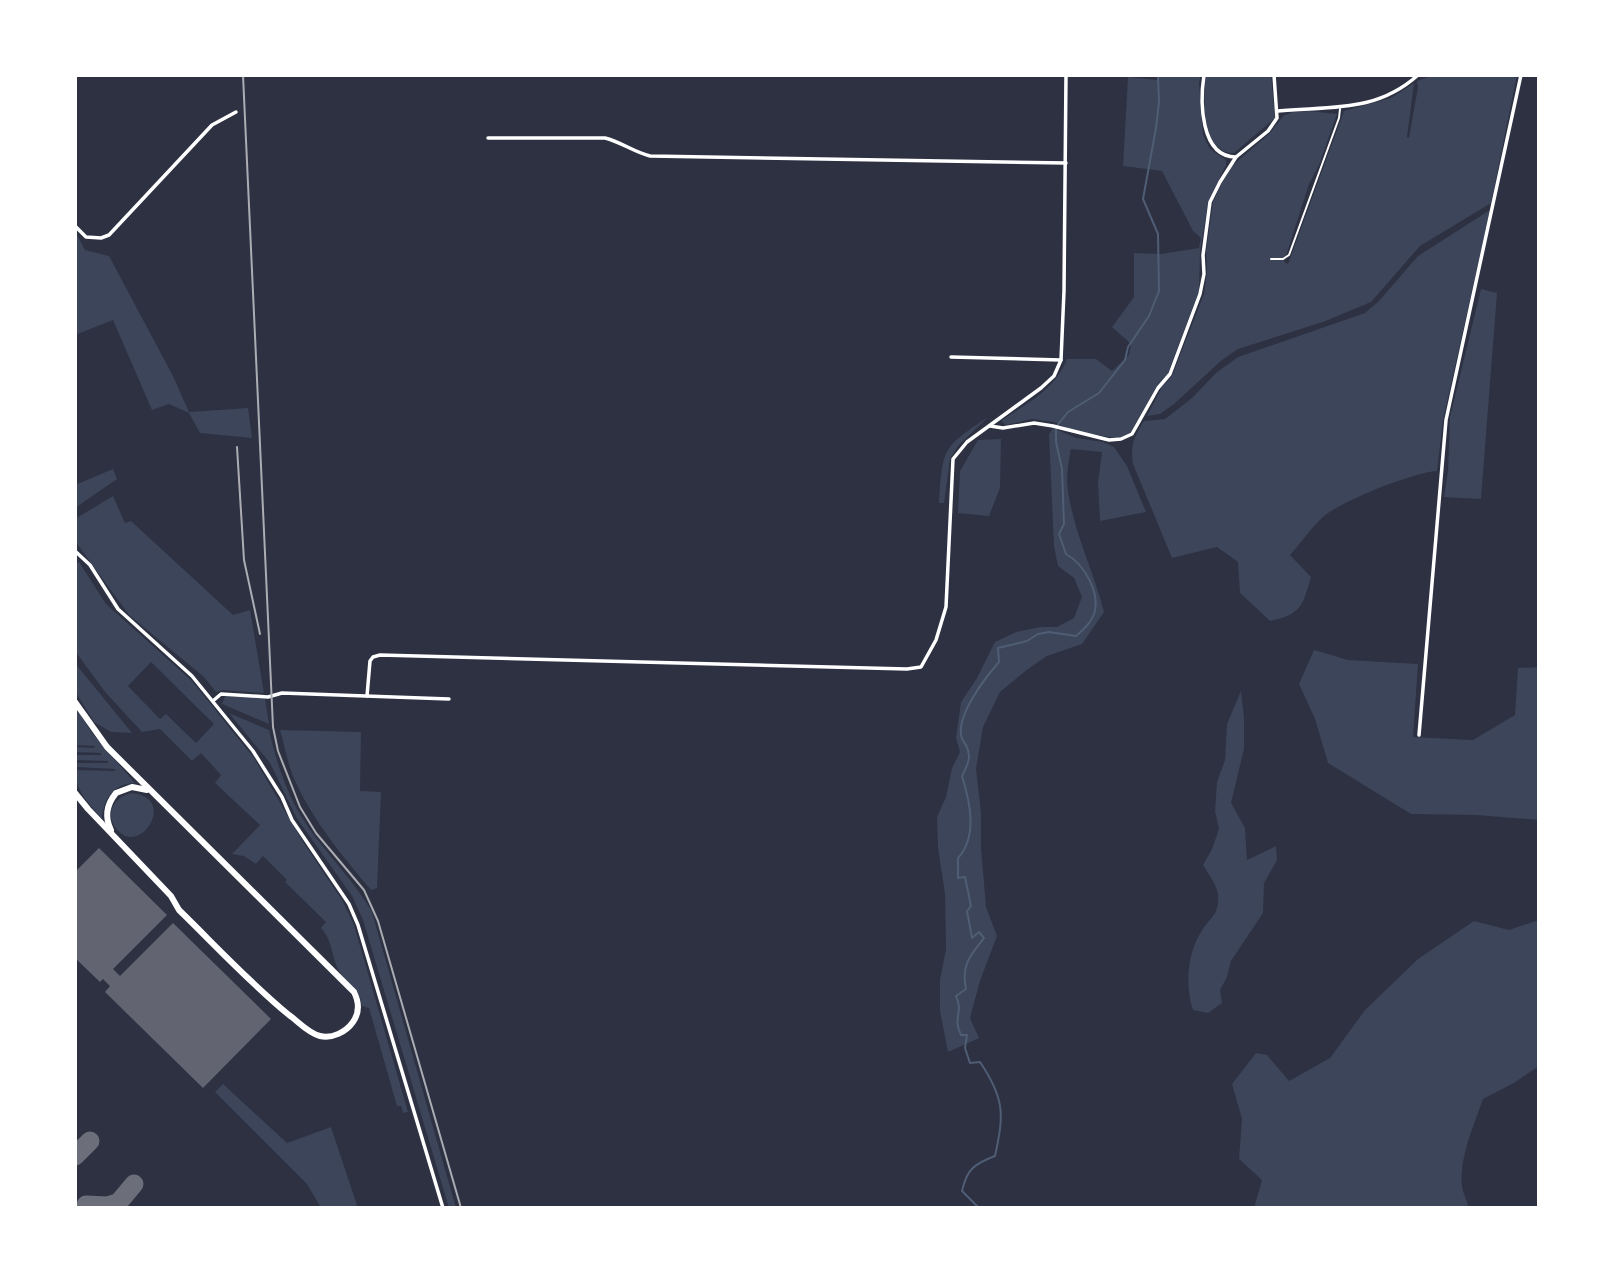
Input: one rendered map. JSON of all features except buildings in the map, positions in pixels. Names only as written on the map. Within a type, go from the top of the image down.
[{"type":"main road","points":[[75,702],[107,747],[149,791],[354,992],[358,1011],[351,1026],[344,1032],[325,1037],[304,1027],[179,910],[171,896],[75,793]]},
{"type":"main road","points":[[115,838],[108,824],[107,814],[111,799],[125,788],[149,791]]},
{"type":"street","points":[[367,696],[370,661],[380,655],[907,669],[921,667],[936,640],[946,607],[953,458],[967,442],[1041,388],[1054,376],[1061,360],[1066,75]]},
{"type":"street","points":[[1204,75],[1205,129],[1212,147],[1228,157],[1236,157]]},
{"type":"street","points":[[989,426],[1003,428],[1034,423],[1109,440],[1132,434],[1158,388],[1170,374],[1191,319],[1204,274],[1203,255],[1210,202],[1236,157],[1268,131],[1277,118],[1274,75]]},
{"type":"street","points":[[1278,111],[1340,109],[1389,96],[1405,87],[1411,77],[1418,75]]},
{"type":"street","points":[[1419,735],[1446,420],[1521,75]]},
{"type":"street","points":[[75,226],[86,237],[101,238],[109,235],[212,125],[236,112]]},
{"type":"street","points":[[488,138],[605,138],[650,156],[1066,163]]},
{"type":"street","points":[[951,357],[1061,360]]},
{"type":"street","points":[[75,551],[90,565],[118,609],[192,676],[214,701],[264,766],[292,820],[349,904],[358,925],[443,1208]]},
{"type":"street","points":[[214,701],[225,694],[268,697],[282,693],[449,699]]},
{"type":"lane","points":[[1271,258],[1283,259],[1289,255],[1340,109]]},
{"type":"shaded area","points":[[1158,75],[1201,75],[1199,83],[1203,135],[1210,149],[1226,160],[1208,202],[1200,253],[1199,291],[1168,373],[1158,384],[1131,432],[1121,437],[1074,431],[1054,422],[1032,419],[1006,425],[1001,421],[1048,387],[1067,359],[1096,359],[1112,371],[1129,355],[1131,344],[1112,327],[1134,297],[1134,253],[1161,254],[1199,248],[1201,238],[1193,231],[1162,171],[1123,166],[1128,77],[1157,80]]},
{"type":"shaded area","points":[[1206,75],[1271,75],[1275,118],[1234,153],[1223,151],[1210,135],[1204,97]]},
{"type":"shaded area","points":[[1433,75],[1517,75],[1491,203],[1420,246],[1371,302],[1323,322],[1238,349],[1174,404],[1160,414],[1147,416],[1162,387],[1172,376],[1204,294],[1206,251],[1213,202],[1233,165],[1270,133],[1283,116],[1309,111],[1337,114],[1319,165],[1309,184],[1284,262],[1288,264],[1344,111],[1391,98],[1414,83],[1409,138],[1417,81]]},
{"type":"shaded area","points":[[1490,210],[1443,420],[1437,471],[1377,489],[1343,504],[1322,518],[1290,555],[1311,577],[1303,602],[1294,612],[1280,619],[1270,621],[1240,593],[1238,562],[1217,547],[1172,558],[1133,464],[1134,441],[1144,421],[1165,419],[1238,357],[1365,313],[1418,256]]},
{"type":"shaded area","points":[[75,231],[85,250],[109,256],[173,376],[189,412],[248,408],[252,438],[200,433],[189,413],[169,404],[152,410],[113,320],[75,335]]},
{"type":"shaded area","points":[[1481,289],[1497,293],[1481,499],[1444,497],[1450,417]]},
{"type":"shaded area","points":[[988,417],[958,446],[950,459],[944,503],[939,503],[942,470],[948,451],[953,443]]},
{"type":"shaded area","points":[[1053,428],[1076,438],[1103,442],[1114,447],[1127,466],[1146,512],[1100,521],[1098,483],[1102,452],[1071,449],[1067,477],[1069,498],[1104,612],[1082,644],[1047,656],[1000,692],[983,727],[976,769],[981,812],[981,847],[986,907],[997,936],[970,1018],[979,1038],[948,1052],[940,1011],[940,980],[946,949],[945,894],[938,848],[937,817],[946,797],[952,768],[960,752],[956,738],[961,702],[995,642],[1016,632],[1057,627],[1074,618],[1082,597],[1074,578],[1058,566],[1054,546],[1049,434]]},
{"type":"shaded area","points":[[1001,439],[1000,488],[989,516],[958,513],[960,471],[978,440]]},
{"type":"shaded area","points":[[113,469],[117,479],[75,508],[75,485]]},
{"type":"shaded area","points":[[113,496],[125,523],[131,521],[233,615],[250,610],[264,693],[223,690],[216,692],[204,677],[129,615],[75,541],[75,519]]},
{"type":"shaded area","points":[[79,562],[106,604],[192,681],[254,758],[303,842],[342,900],[354,925],[408,1112],[403,1113],[401,1106],[397,1106],[369,1008],[362,1006],[357,992],[338,969],[328,939],[321,928],[326,922],[263,856],[256,864],[244,856],[232,854],[260,825],[215,783],[221,775],[201,753],[192,761],[160,729],[142,732],[105,692],[75,651],[75,565]],"holes":[[[151,662],[214,724],[196,743],[166,714],[160,719],[128,686]]]},
{"type":"shaded area","points":[[1314,650],[1348,660],[1418,664],[1413,737],[1473,740],[1515,715],[1518,668],[1539,667],[1539,820],[1411,814],[1328,763],[1315,719],[1299,684]]},
{"type":"shaded area","points":[[75,663],[132,733],[111,732],[94,722],[75,691]]},
{"type":"shaded area","points":[[1241,691],[1244,749],[1231,803],[1245,828],[1247,860],[1276,846],[1277,860],[1264,883],[1263,913],[1231,961],[1220,990],[1222,1003],[1208,1013],[1193,1010],[1189,991],[1190,960],[1196,941],[1217,907],[1217,890],[1203,865],[1219,829],[1215,811],[1217,782],[1225,760],[1227,724]]},
{"type":"shaded area","points":[[225,696],[265,698],[269,724],[222,704]]},
{"type":"shaded area","points":[[75,706],[92,733],[135,783],[120,786],[111,794],[102,819],[80,791],[75,770],[115,769],[75,767],[75,763],[108,761],[75,760],[75,755],[101,753],[75,752],[75,747],[95,746],[75,745]]},
{"type":"shaded area","points":[[229,713],[269,730],[282,774],[301,816],[372,912],[456,1208],[449,1208],[363,920],[352,896],[296,817],[270,763]]},
{"type":"shaded area","points":[[280,730],[361,732],[360,791],[381,792],[377,888],[371,890],[311,812],[293,777]]},
{"type":"shaded area","points":[[131,793],[145,797],[152,805],[154,814],[150,824],[134,837],[124,835],[115,827],[111,816],[116,802]]},
{"type":"shaded area","points":[[1539,920],[1539,1066],[1483,1099],[1463,1164],[1462,1186],[1469,1208],[1254,1208],[1262,1180],[1239,1159],[1242,1119],[1232,1084],[1256,1053],[1267,1055],[1289,1081],[1330,1058],[1365,1010],[1418,959],[1474,921],[1509,930]]},
{"type":"shaded area","points":[[223,1084],[287,1143],[331,1127],[358,1208],[321,1208],[307,1184],[215,1092]]},
{"type":"waterway","points":[[979,1208],[962,1191],[966,1177],[973,1168],[995,1156],[1001,1118],[994,1087],[980,1062],[970,1063],[965,1048],[967,1035],[961,1035],[958,1024],[959,1007],[956,996],[966,989],[966,967],[984,938],[979,932],[972,938],[967,911],[971,906],[965,877],[958,878],[958,858],[968,840],[970,829],[968,797],[962,776],[969,753],[961,736],[961,726],[968,706],[999,662],[998,648],[1049,632],[1076,636],[1089,624],[1094,614],[1096,606],[1093,588],[1085,572],[1066,554],[1059,534],[1064,524],[1062,469],[1056,442],[1056,427],[1068,412],[1099,393],[1125,360],[1128,347],[1149,316],[1159,291],[1158,234],[1143,199],[1156,128],[1158,75]]},
{"type":"taxiway","points":[[75,1156],[90,1141]]},
{"type":"taxiway","points":[[114,1208],[134,1184]]},
{"type":"taxiway","points":[[86,1205],[107,1206],[117,1203]]},
{"type":"railway","points":[[243,75],[273,727],[278,751],[300,807],[316,833],[364,890],[378,921],[461,1208]]},
{"type":"railway","points":[[237,447],[244,560],[260,634]]}]
